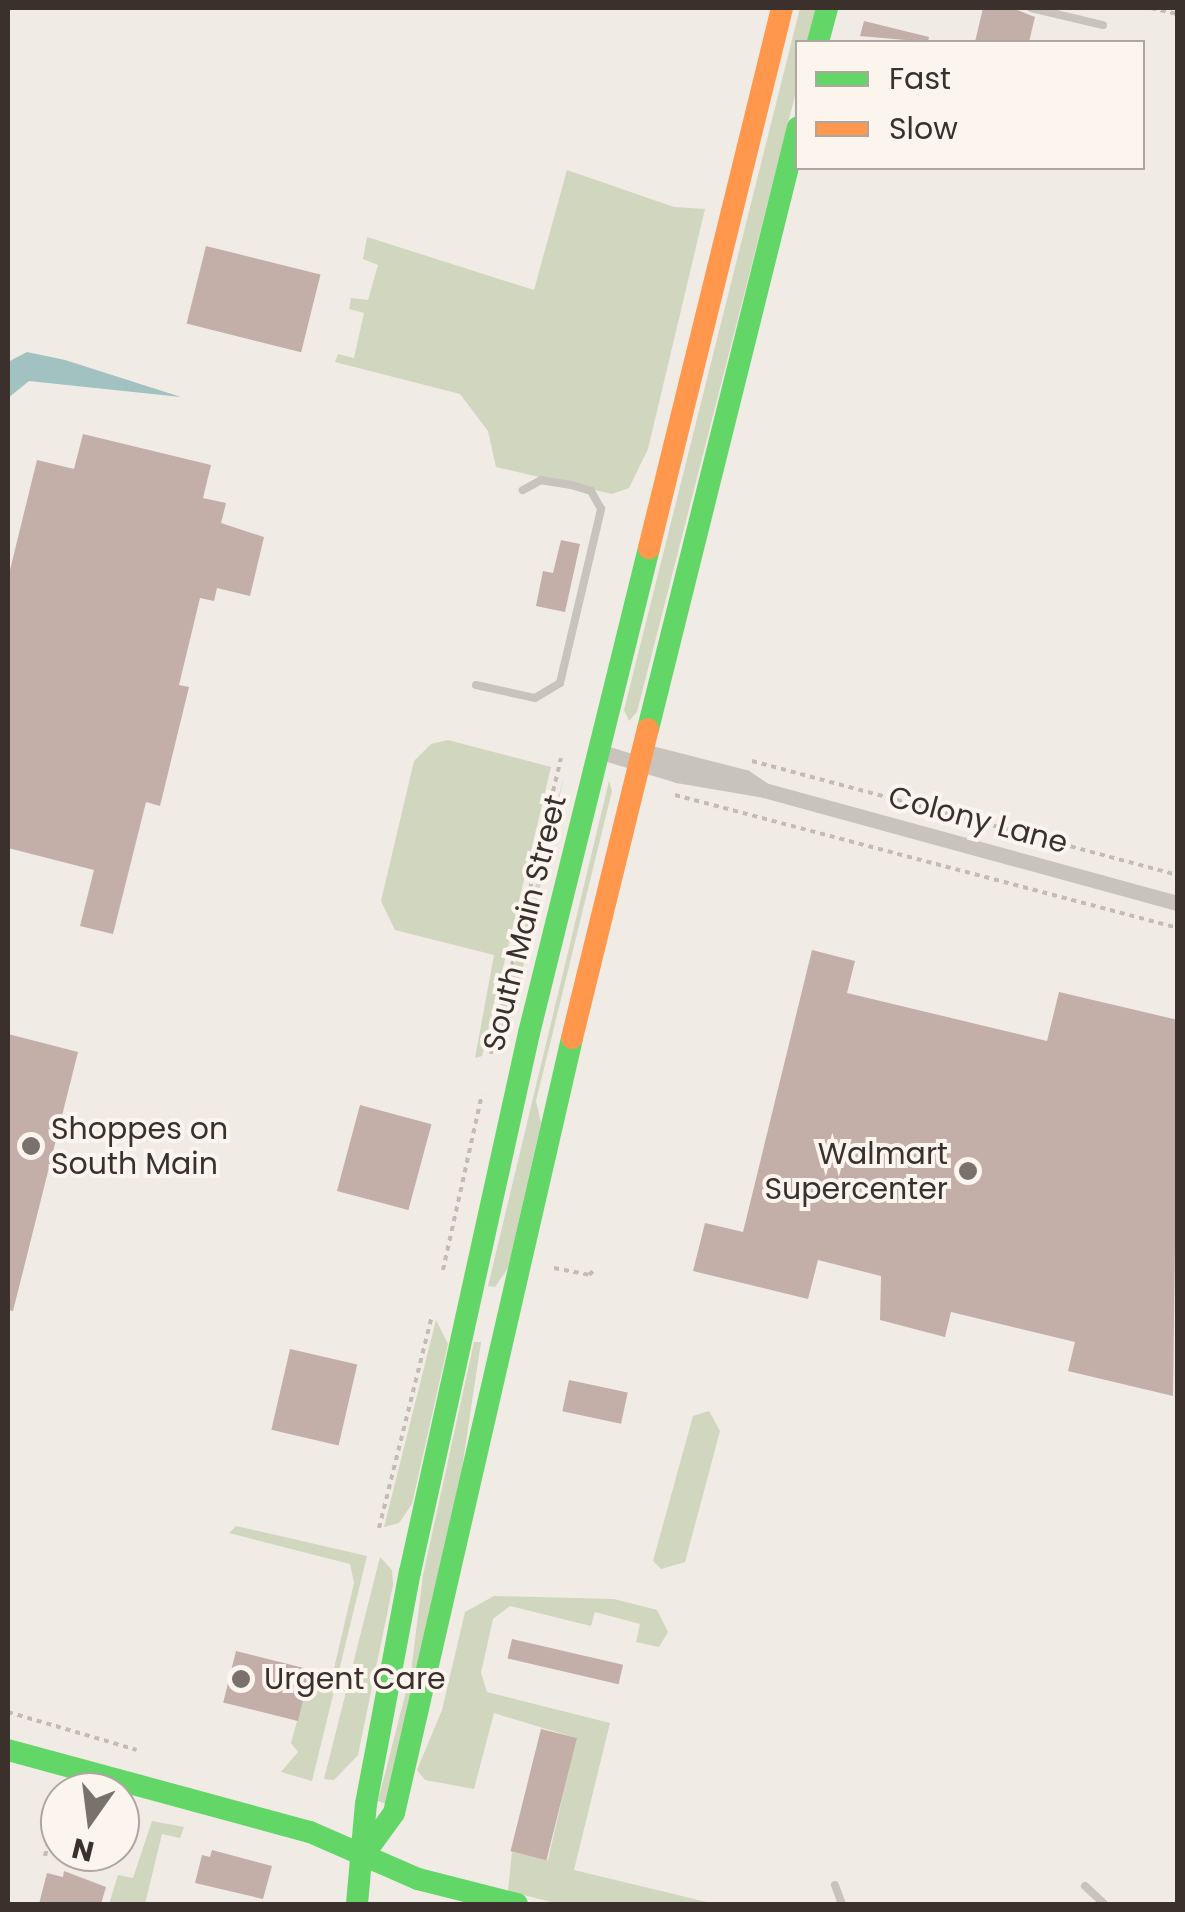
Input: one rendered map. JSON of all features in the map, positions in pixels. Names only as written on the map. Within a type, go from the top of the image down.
[{"type":"main road","name":"South Main Street","points":[[358,1904],[366,1804],[410,1572],[528,1033],[781,11]]},
{"type":"main road","name":"South Main Street","points":[[365,1853],[394,1813],[642,756],[795,139]]},
{"type":"main road","points":[[8,1750],[291,1826],[365,1853],[418,1879],[517,1904]]},
{"type":"street","name":"Colony Lane","points":[[598,752],[642,756],[742,790],[764,790],[1178,902]]},
{"type":"lane","points":[[1031,8],[1103,25]]},
{"type":"lane","points":[[476,684],[535,698],[560,683],[601,509],[590,491],[571,485],[542,480],[523,490]]},
{"type":"lane","points":[[835,1885],[842,1904]]},
{"type":"lane","points":[[1085,1886],[1104,1904]]},
{"type":"path","points":[[1151,8],[1178,14]]},
{"type":"path","points":[[490,1054],[562,758]]},
{"type":"path","points":[[742,758],[1178,875]]},
{"type":"path","points":[[675,795],[1178,928]]},
{"type":"path","points":[[443,1270],[482,1094]]},
{"type":"path","points":[[554,1268],[589,1275],[595,1270]]},
{"type":"path","points":[[379,1528],[432,1315]]},
{"type":"path","points":[[8,1712],[137,1750]]},
{"type":"green space","points":[[800,8],[818,8],[810,40],[795,40],[795,96],[637,712],[629,721],[624,710]]},
{"type":"green space","points":[[567,170],[674,207],[705,209],[648,449],[629,488],[612,494],[496,467],[488,431],[460,394],[335,362],[338,354],[354,358],[364,313],[349,309],[351,298],[368,300],[378,265],[363,259],[367,237],[534,290]]},
{"type":"green space","points":[[448,740],[551,767],[482,1056],[475,1058],[494,955],[395,930],[381,901],[414,761],[431,744]]},
{"type":"green space","points":[[564,776],[509,1033],[501,1042],[502,1014]]},
{"type":"green space","points":[[609,781],[612,791],[536,1101],[541,1123],[508,1268],[495,1287],[488,1286]]},
{"type":"green space","points":[[436,1320],[448,1344],[412,1504],[399,1523],[384,1527]]},
{"type":"green space","points":[[474,1342],[481,1342],[459,1488],[386,1804],[378,1801],[411,1672],[423,1575]]},
{"type":"green space","points":[[709,1411],[720,1431],[685,1562],[661,1569],[653,1561],[693,1416]]},
{"type":"green space","points":[[236,1526],[367,1556],[312,1781],[281,1772],[298,1752],[291,1743],[311,1670],[332,1677],[354,1583],[350,1564],[229,1533]]},
{"type":"green space","points":[[380,1557],[392,1570],[393,1585],[358,1755],[334,1780],[324,1779]]},
{"type":"green space","points":[[494,1596],[614,1599],[657,1610],[668,1632],[659,1647],[636,1642],[640,1624],[595,1612],[591,1626],[510,1606],[493,1619],[481,1673],[487,1692],[610,1723],[574,1870],[715,1904],[559,1904],[508,1891],[512,1852],[548,1860],[576,1738],[494,1713],[474,1789],[425,1780],[417,1770],[442,1710],[465,1612]]},
{"type":"green space","points":[[152,1821],[184,1827],[180,1838],[162,1834],[145,1904],[109,1904],[118,1875],[133,1878],[135,1872],[140,1872],[140,1857]]},
{"type":"water","points":[[27,352],[181,397],[29,381],[8,398],[8,362]]},
{"type":"building","points":[[983,8],[1012,8],[1035,17],[1029,40],[975,40]]},
{"type":"building","points":[[864,21],[929,37],[905,40],[860,36]]},
{"type":"building","points":[[206,246],[320,275],[301,352],[187,324]]},
{"type":"building","points":[[83,434],[211,465],[203,498],[226,503],[221,523],[264,537],[250,596],[217,588],[214,601],[200,598],[179,685],[189,687],[160,806],[146,802],[113,934],[80,926],[94,870],[8,848],[8,578],[37,460],[74,469]]},
{"type":"building","points":[[561,540],[580,544],[565,612],[536,606],[543,571],[553,573]]},
{"type":"building","name":"Walmart Supercenter","points":[[812,950],[855,961],[847,993],[1047,1041],[1059,992],[1178,1020],[1173,1396],[1068,1371],[1075,1342],[951,1312],[945,1337],[880,1320],[881,1276],[818,1260],[808,1299],[693,1271],[705,1223],[743,1232]]},
{"type":"building","name":"Shoppes on South Main","points":[[8,1034],[78,1052],[13,1311],[8,1310]]},
{"type":"building","points":[[360,1105],[431,1124],[408,1210],[337,1191]]},
{"type":"building","points":[[290,1349],[357,1365],[339,1445],[271,1430]]},
{"type":"building","points":[[569,1380],[628,1392],[621,1424],[562,1411]]},
{"type":"building","points":[[512,1639],[623,1665],[619,1684],[508,1658]]},
{"type":"building","points":[[236,1651],[311,1670],[298,1721],[223,1702]]},
{"type":"building","points":[[541,1729],[577,1738],[546,1860],[511,1851]]},
{"type":"building","points":[[212,1850],[272,1866],[263,1899],[195,1883],[202,1855],[210,1857]]},
{"type":"building","points":[[67,1872],[106,1887],[101,1904],[39,1904],[47,1873],[63,1877]]},
{"type":"traffic: fast","points":[[819,40],[827,8]]},
{"type":"traffic: fast","points":[[648,729],[795,139]]},
{"type":"traffic: fast","points":[[357,1904],[366,1804],[410,1572],[529,1033],[649,548]]},
{"type":"traffic: fast","points":[[365,1853],[394,1813],[572,1038]]},
{"type":"traffic: fast","points":[[8,1750],[310,1832],[418,1879],[517,1904]]},
{"type":"traffic: slow","points":[[649,548],[782,8]]},
{"type":"traffic: slow","points":[[572,1038],[648,729]]},
{"type":"place","name":"Shoppes on South Main","points":[[31,1146]]},
{"type":"place","name":"Walmart Supercenter","points":[[968,1171]]},
{"type":"place","name":"Urgent Care","points":[[241,1679]]}]
